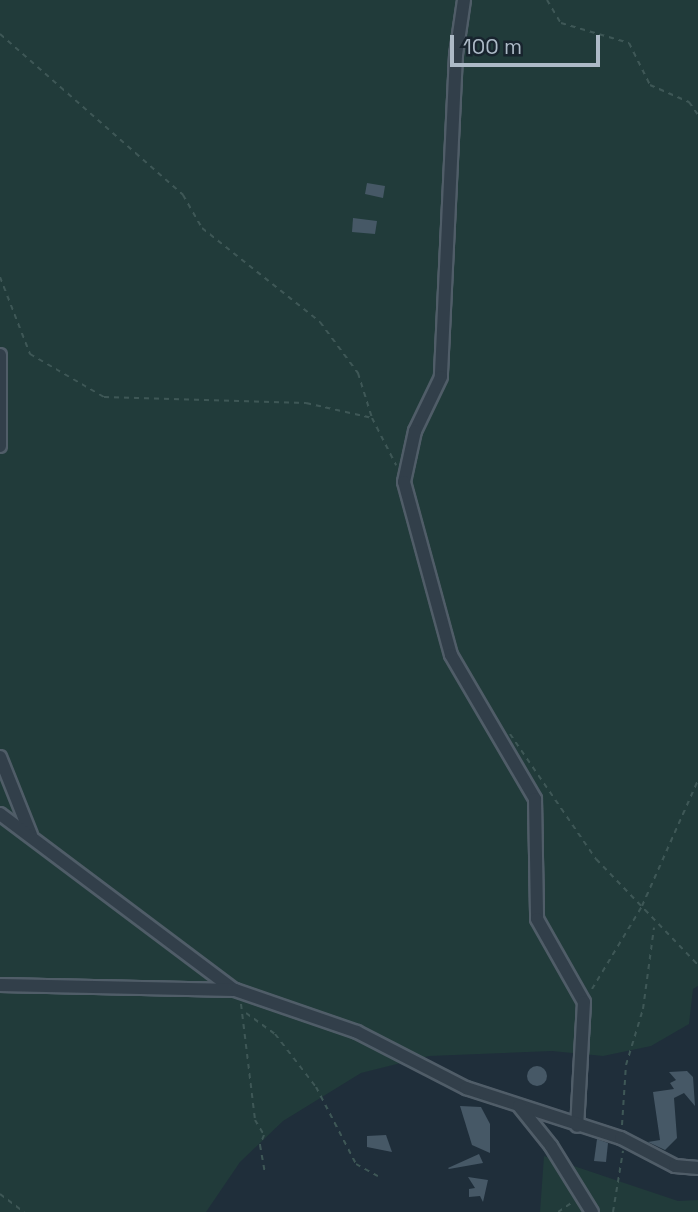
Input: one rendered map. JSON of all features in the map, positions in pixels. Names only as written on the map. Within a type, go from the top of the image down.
[{"type":"street","points":[[464,0],[456,55],[442,377],[415,431],[404,482],[451,655],[534,799],[537,919],[584,1002],[577,1126]]},
{"type":"street","points":[[0,355],[0,446]]},
{"type":"street","points":[[0,757],[32,835]]},
{"type":"street","points":[[0,814],[32,835],[235,990]]},
{"type":"street","points":[[0,985],[235,990],[357,1032],[466,1088],[621,1138],[676,1166],[698,1168]]},
{"type":"street","points":[[517,1104],[592,1212]]},
{"type":"path","points":[[547,0],[561,23],[629,43],[650,85],[689,102],[698,115]]},
{"type":"path","points":[[0,34],[183,195],[202,228],[320,322],[358,373],[372,418],[404,482]]},
{"type":"path","points":[[0,277],[30,354],[104,397],[306,403],[372,418]]},
{"type":"path","points":[[502,728],[519,741],[596,859],[642,906],[655,925],[698,965]]},
{"type":"path","points":[[584,1002],[642,906],[698,780]]},
{"type":"path","points":[[613,1212],[624,1166],[621,1138],[626,1065],[643,1009],[655,925]]},
{"type":"path","points":[[235,990],[246,1013],[265,1172]]},
{"type":"path","points":[[246,1013],[275,1034],[316,1087],[356,1164],[378,1176]]},
{"type":"path","points":[[0,1194],[23,1212]]},
{"type":"path","points":[[558,1212],[582,1196]]},
{"type":"green space","points":[[0,0],[698,0],[698,986],[693,989],[689,1024],[651,1046],[603,1056],[552,1051],[429,1056],[361,1073],[283,1121],[240,1162],[206,1212],[0,1212]]},
{"type":"green space","points":[[544,1156],[678,1201],[698,1200],[698,1212],[540,1212]]},
{"type":"building","points":[[367,183],[385,186],[383,198],[365,194]]},
{"type":"building","points":[[353,218],[377,221],[375,234],[352,232]]},
{"type":"building","points":[[533,1066],[541,1066],[547,1076],[541,1086],[533,1086],[527,1080],[527,1072]]},
{"type":"building","points":[[687,1071],[693,1077],[695,1106],[684,1093],[674,1098],[677,1138],[665,1150],[648,1142],[660,1140],[653,1092],[674,1089],[670,1083],[676,1080],[669,1072]]},
{"type":"building","points":[[460,1106],[481,1107],[490,1124],[490,1153],[472,1145]]},
{"type":"building","points":[[386,1135],[392,1152],[367,1147],[367,1136]]},
{"type":"building","points":[[597,1139],[608,1143],[606,1162],[594,1161]]},
{"type":"building","points":[[479,1154],[483,1163],[448,1168]]},
{"type":"building","points":[[468,1177],[488,1180],[483,1202],[480,1196],[469,1197],[469,1189],[475,1188]]}]
